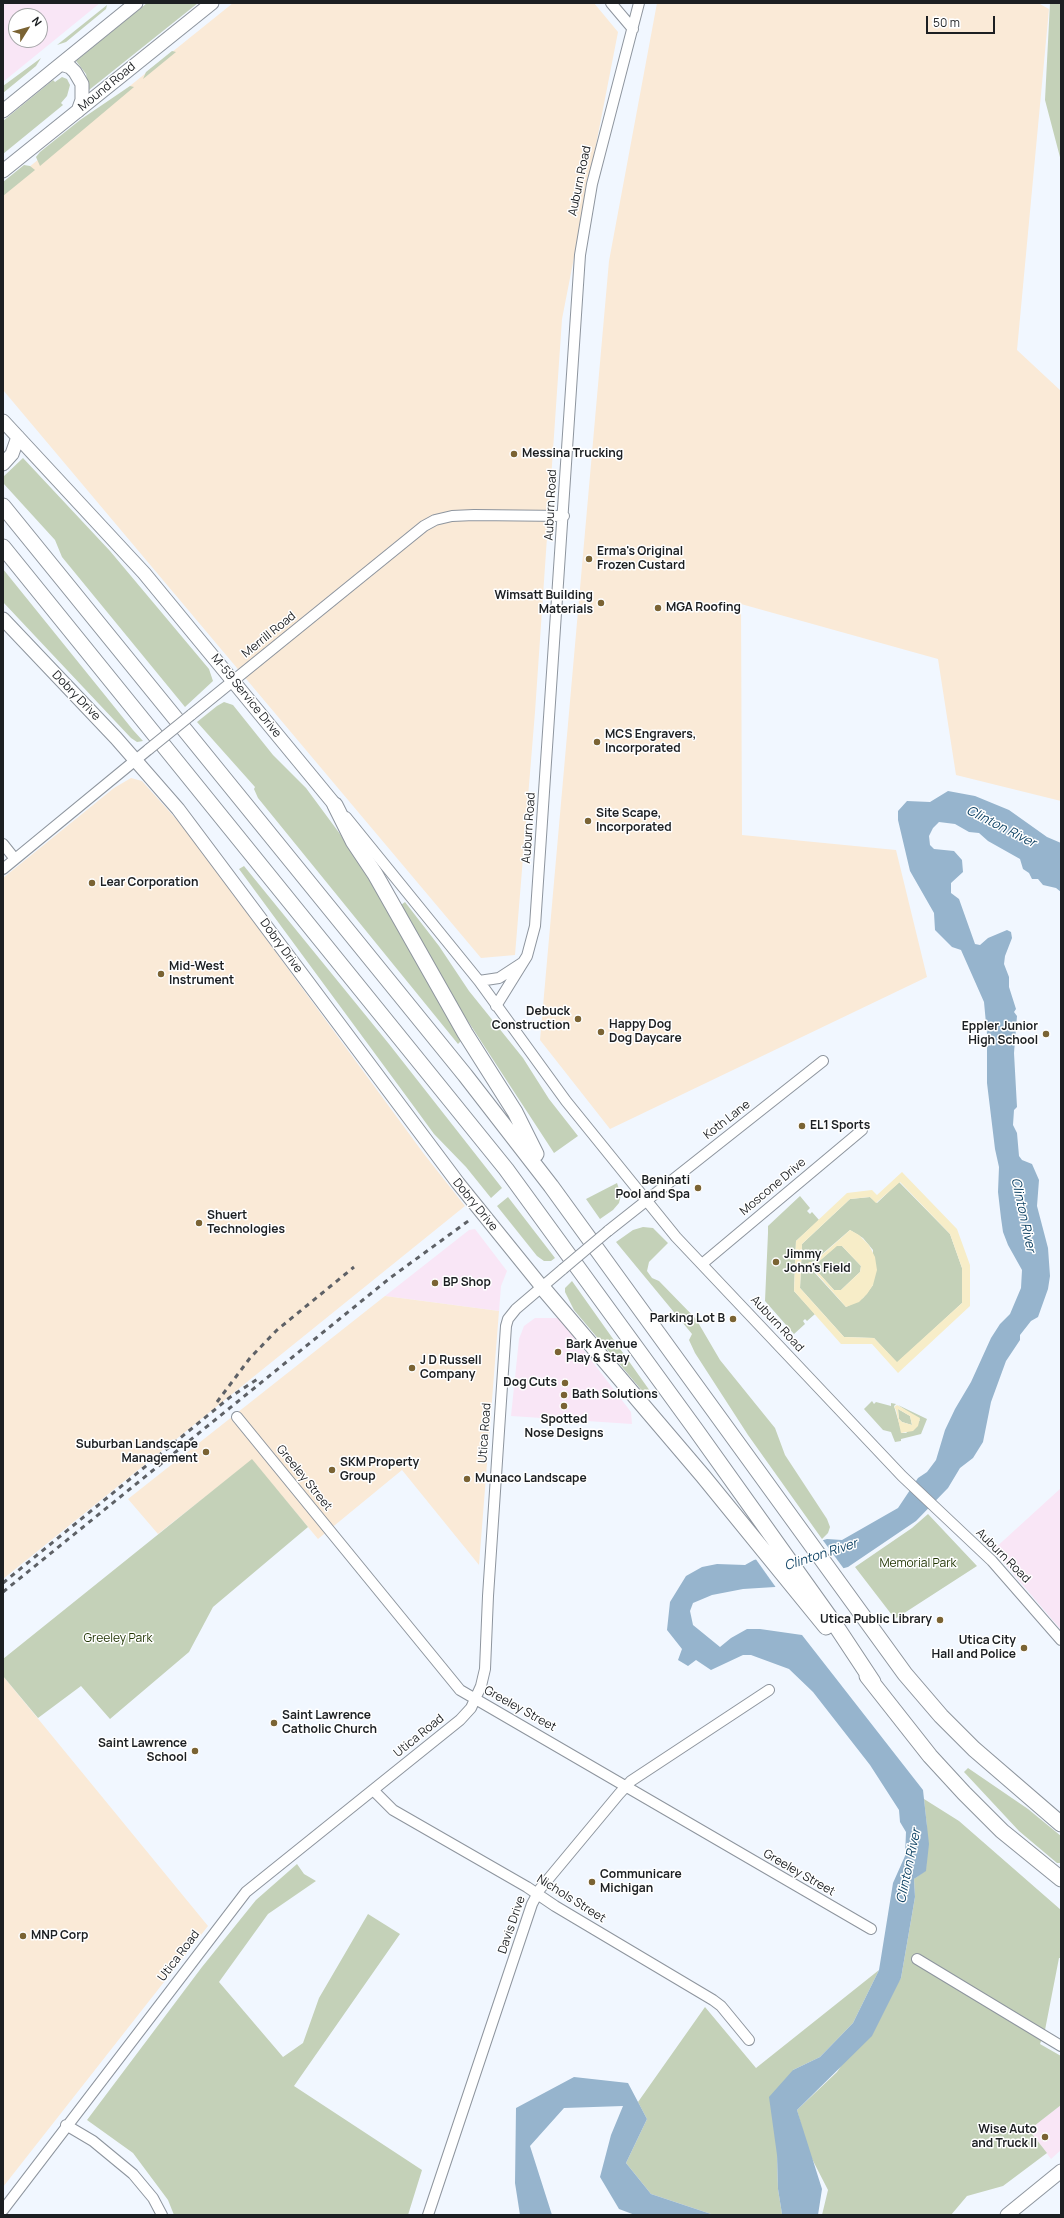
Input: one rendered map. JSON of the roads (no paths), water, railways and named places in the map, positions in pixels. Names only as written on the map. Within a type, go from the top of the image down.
[{"type":"highway","points":[[3,506],[465,1075],[551,1186],[889,1655],[941,1716],[991,1765],[1061,1824]]},
{"type":"highway","points":[[3,547],[506,1169],[600,1296],[782,1550],[797,1583]]},
{"type":"highway","points":[[335,805],[353,840],[375,874],[464,1033],[515,1112],[551,1186]]},
{"type":"highway","points":[[542,1287],[712,1486],[766,1555],[797,1583],[930,1756],[964,1793],[1007,1835],[1061,1879]]},
{"type":"main road","points":[[3,111],[136,3]]},
{"type":"main road","name":"Mound Road","points":[[3,171],[212,3]]},
{"type":"main road","points":[[61,64],[70,67],[75,72],[82,84],[82,100],[78,111]]},
{"type":"main road","name":"M-59 Service Drive","points":[[3,421],[117,543],[234,680],[335,805]]},
{"type":"main road","points":[[3,464],[12,454],[18,437]]},
{"type":"main road","name":"Dobry Drive","points":[[3,619],[136,760],[206,844],[415,1128],[462,1189],[542,1287]]},
{"type":"main road","points":[[1007,2215],[1061,2171]]},
{"type":"street","points":[[610,3],[633,29]]},
{"type":"street","name":"Auburn Road","points":[[496,1006],[523,962],[532,941],[537,905],[564,516],[578,285],[584,220],[602,140],[639,3]]},
{"type":"street","name":"Merrill Road","points":[[3,869],[413,534],[435,520],[452,516],[474,515],[564,516]]},
{"type":"street","name":"M-59 Service Drive","points":[[335,805],[361,834],[479,981]]},
{"type":"street","points":[[3,844],[15,859]]},
{"type":"street","points":[[479,981],[499,978],[523,962]]},
{"type":"street","name":"Auburn Road","points":[[479,981],[566,1101],[646,1201],[702,1264],[902,1476],[996,1566],[1061,1640]]},
{"type":"street","name":"Koth Lane","points":[[646,1201],[824,1061]]},
{"type":"street","name":"Moscone Drive","points":[[702,1264],[862,1130]]},
{"type":"street","name":"Utica Road","points":[[3,2210],[66,2125],[246,1892],[460,1720],[476,1699],[485,1669],[488,1596],[506,1326],[508,1319],[516,1309],[646,1201]]},
{"type":"street","name":"Greeley Street","points":[[237,1416],[462,1692],[626,1786],[871,1930]]},
{"type":"street","name":"Davis Drive","points":[[428,2215],[537,1894],[626,1786],[659,1761],[769,1690]]},
{"type":"street","name":"Nichols Street","points":[[373,1790],[393,1810],[537,1894],[717,2003],[749,2040]]},
{"type":"street","points":[[917,1959],[1061,2046]]},
{"type":"street","points":[[66,2125],[88,2138],[133,2174],[153,2198],[162,2215]]},
{"type":"water","name":"Clinton River","points":[[948,791],[975,796],[1009,810],[1047,837],[1061,843],[1061,892],[1056,888],[1043,885],[1038,879],[1032,879],[1029,873],[1023,869],[1020,859],[988,841],[979,833],[969,832],[955,824],[939,822],[933,828],[929,836],[930,845],[934,849],[954,851],[962,860],[963,872],[951,883],[951,893],[959,899],[975,944],[980,945],[988,938],[1007,930],[1011,932],[1012,938],[1005,956],[1004,964],[1009,977],[1009,987],[1016,1009],[1014,1012],[1017,1016],[1014,1053],[1017,1107],[1014,1110],[1013,1125],[1017,1133],[1019,1156],[1022,1160],[1032,1164],[1039,1180],[1037,1206],[1048,1248],[1050,1276],[1048,1289],[1038,1317],[1031,1321],[1020,1335],[1020,1340],[1006,1361],[991,1402],[983,1442],[973,1458],[960,1468],[948,1488],[916,1521],[848,1567],[775,1587],[743,1589],[712,1595],[693,1603],[690,1611],[693,1625],[720,1647],[731,1638],[747,1629],[760,1629],[802,1635],[923,1790],[929,1844],[926,1871],[914,1879],[915,1897],[901,1978],[872,2036],[797,2110],[822,2189],[818,2215],[780,2215],[782,2214],[778,2189],[777,2155],[769,2097],[793,2070],[820,2057],[853,2023],[879,1970],[893,1883],[905,1856],[906,1832],[900,1822],[899,1810],[870,1765],[813,1692],[789,1669],[751,1655],[743,1655],[711,1670],[696,1660],[688,1666],[678,1660],[682,1649],[667,1630],[670,1602],[686,1576],[702,1567],[717,1564],[745,1565],[754,1560],[827,1539],[842,1540],[898,1508],[918,1478],[927,1472],[936,1460],[945,1430],[955,1409],[971,1382],[991,1338],[1000,1324],[1010,1314],[1021,1288],[1022,1270],[1008,1245],[1003,1232],[1001,1218],[998,1192],[999,1167],[995,1149],[987,1083],[987,1034],[984,1002],[961,950],[952,947],[935,930],[934,913],[910,871],[898,820],[898,811],[907,801],[930,802]]},
{"type":"water","points":[[574,2077],[628,2083],[647,2119],[626,2163],[651,2194],[714,2215],[635,2215],[619,2209],[600,2177],[611,2135],[623,2106],[564,2108],[530,2146],[552,2215],[520,2215],[515,2183],[516,2108]]},
{"type":"railway","points":[[3,1592],[390,1278],[471,1219]]},
{"type":"railway","points":[[217,1402],[250,1358],[277,1330],[354,1267]]},
{"type":"railway","points":[[3,1583],[229,1398],[259,1378]]},
{"type":"place","name":"Messina Trucking","points":[[514,454]]},
{"type":"place","name":"Erma's Original Frozen Custard","points":[[589,559]]},
{"type":"place","name":"Wimsatt Building Materials","points":[[601,603]]},
{"type":"place","name":"MGA Roofing","points":[[658,608]]},
{"type":"place","name":"MCS Engravers, Incorporated","points":[[597,742]]},
{"type":"place","name":"Site Scape, Incorporated","points":[[588,821]]},
{"type":"place","name":"Lear Corporation","points":[[92,883]]},
{"type":"place","name":"Mid-West Instrument","points":[[161,974]]},
{"type":"place","name":"Debuck Construction","points":[[578,1019]]},
{"type":"place","name":"Happy Dog Dog Daycare","points":[[601,1032]]},
{"type":"place","name":"Eppler Junior High School","points":[[1046,1034]]},
{"type":"place","name":"EL1 Sports","points":[[802,1126]]},
{"type":"place","name":"Beninati Pool and Spa","points":[[698,1188]]},
{"type":"place","name":"Shuert Technologies","points":[[199,1223]]},
{"type":"place","name":"Jimmy John's Field","points":[[776,1262]]},
{"type":"place","name":"BP Shop","points":[[435,1283]]},
{"type":"place","name":"Parking Lot B","points":[[733,1319]]},
{"type":"place","name":"Bark Avenue Play & Stay","points":[[558,1352]]},
{"type":"place","name":"J D Russell Company","points":[[412,1368]]},
{"type":"place","name":"Dog Cuts","points":[[565,1383]]},
{"type":"place","name":"Bath Solutions","points":[[564,1395]]},
{"type":"place","name":"Spotted Nose Designs","points":[[564,1406]]},
{"type":"place","name":"Suburban Landscape Management","points":[[206,1452]]},
{"type":"place","name":"SKM Property Group","points":[[332,1470]]},
{"type":"place","name":"Munaco Landscape","points":[[467,1479]]},
{"type":"place","name":"Utica Public Library","points":[[940,1620]]},
{"type":"place","name":"Utica City Hall and Police","points":[[1024,1648]]},
{"type":"place","name":"Saint Lawrence Catholic Church","points":[[274,1723]]},
{"type":"place","name":"Saint Lawrence School","points":[[195,1751]]},
{"type":"place","name":"Communicare Michigan","points":[[592,1882]]},
{"type":"place","name":"MNP Corp","points":[[23,1936]]},
{"type":"place","name":"Wise Auto and Truck II","points":[[1045,2137]]},
{"type":"park label","name":"Memorial Park","points":[[918,1564]]},
{"type":"park label","name":"Greeley Park","points":[[118,1639]]}]
